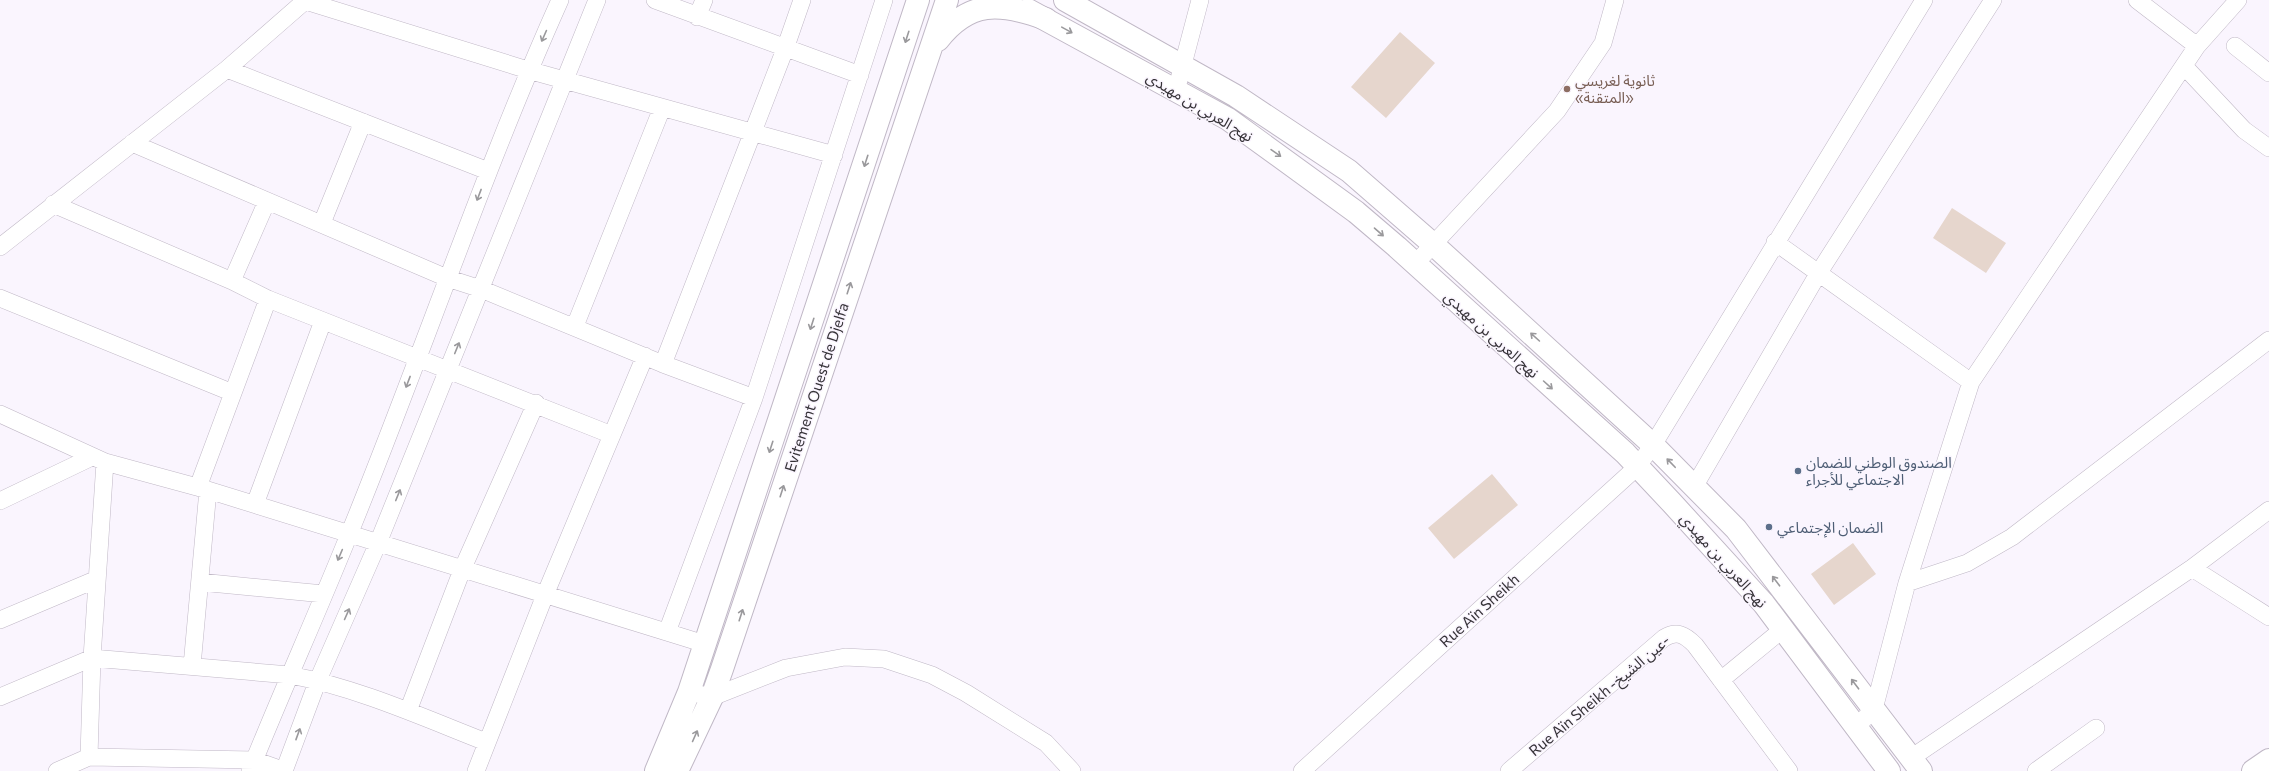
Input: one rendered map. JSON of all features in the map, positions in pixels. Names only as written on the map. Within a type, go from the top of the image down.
[{"type":"main road","name":"Evitement Ouest de Djelfa","points":[[656,771],[689,692],[918,0]]},
{"type":"main road","name":"Evitement Ouest de Djelfa","points":[[678,771],[712,697],[926,58],[947,0]]},
{"type":"main road","name":"نهج العربي بن مهيدي","points":[[1008,0],[1046,19],[1228,119],[1356,212],[1415,264],[1624,453],[1759,598],[1857,726],[1878,767]]},
{"type":"main road","name":"نهج العربي بن مهيدي","points":[[1065,0],[1236,96],[1349,170],[1434,245],[1653,445],[1736,529],[1911,757]]},
{"type":"main road","points":[[926,58],[956,17],[981,5],[1012,7],[1046,19]]},
{"type":"main road","points":[[1444,290],[1463,272]]},
{"type":"main road","points":[[1878,767],[1911,757]]},
{"type":"main road","points":[[2253,771],[2269,760]]},
{"type":"street","points":[[252,766],[350,533],[418,358],[488,171],[528,70],[560,0]]},
{"type":"street","points":[[57,771],[89,758],[252,766],[284,771],[318,680],[378,543],[597,0]]},
{"type":"street","points":[[655,0],[785,49],[860,75]]},
{"type":"street","points":[[698,16],[704,0]]},
{"type":"street","points":[[664,364],[785,49],[802,0]]},
{"type":"street","points":[[667,632],[754,398],[884,0]]},
{"type":"street","points":[[1176,91],[1200,0]]},
{"type":"street","points":[[1415,264],[1557,110],[1603,43],[1615,0]]},
{"type":"street","name":"Rue Aïn Sheikh","points":[[1302,771],[1637,467],[1653,445],[1775,242],[1924,0]]},
{"type":"street","points":[[1694,487],[1818,274],[1993,0]]},
{"type":"street","points":[[2137,0],[2197,46]]},
{"type":"street","points":[[1857,726],[1874,709],[1907,583],[1971,382],[2197,46],[2238,0]]},
{"type":"street","points":[[0,247],[227,69],[305,1],[528,70],[834,155]]},
{"type":"street","points":[[2235,46],[2269,73]]},
{"type":"street","points":[[2184,66],[2244,130],[2269,148]]},
{"type":"street","points":[[227,69],[488,171]]},
{"type":"street","points":[[575,326],[662,108]]},
{"type":"street","points":[[322,223],[363,122]]},
{"type":"street","points":[[132,143],[322,223],[447,278],[481,289],[575,326],[664,364],[754,398]]},
{"type":"street","points":[[232,281],[267,201]]},
{"type":"street","points":[[53,204],[232,281],[268,299],[536,403],[612,435]]},
{"type":"street","points":[[1775,242],[1971,382]]},
{"type":"street","points":[[0,298],[233,393]]},
{"type":"street","points":[[192,666],[200,582],[203,488],[233,393],[268,299]]},
{"type":"street","points":[[255,504],[323,321]]},
{"type":"street","points":[[1907,583],[1967,563],[2006,540],[2269,340]]},
{"type":"street","points":[[476,771],[486,742],[545,595],[645,356]]},
{"type":"street","points":[[408,711],[462,570],[536,403]]},
{"type":"street","points":[[0,414],[98,459],[203,488],[350,533],[462,570],[705,644]]},
{"type":"street","points":[[0,500],[98,459]]},
{"type":"street","points":[[89,758],[92,658],[97,579],[98,459]]},
{"type":"street","points":[[1911,757],[2192,568],[2269,510]]},
{"type":"street","points":[[2192,568],[2269,617]]},
{"type":"street","points":[[0,620],[97,579]]},
{"type":"street","points":[[200,582],[324,594]]},
{"type":"street","points":[[1721,680],[1783,629]]},
{"type":"street","name":"Rue Aïn Sheikh -عين الشيخ-","points":[[1509,771],[1671,634],[1685,635],[1695,645],[1789,771]]},
{"type":"street","points":[[689,692],[712,697],[786,668],[845,657],[884,659],[932,675],[966,693],[1046,743],[1072,771]]},
{"type":"street","points":[[0,697],[92,658],[290,675],[318,680],[408,711],[486,742]]},
{"type":"street","points":[[2036,771],[2096,728]]},
{"type":"building","points":[[1400,32],[1435,63],[1386,118],[1351,87]]},
{"type":"building","points":[[1952,208],[2006,243],[1986,273],[1933,238]]},
{"type":"building","points":[[1492,474],[1518,505],[1454,559],[1428,528]]},
{"type":"building","points":[[1853,543],[1876,574],[1834,605],[1811,574]]},
{"type":"place","name":"ثانوية لغريسي «المتقنة»","points":[[1567,89]]},
{"type":"place","name":"الصندوق الوطني للضمان الاجتماعي للأجراء","points":[[1798,471]]},
{"type":"place","name":"الضمان الإجتماعي","points":[[1769,527]]}]
